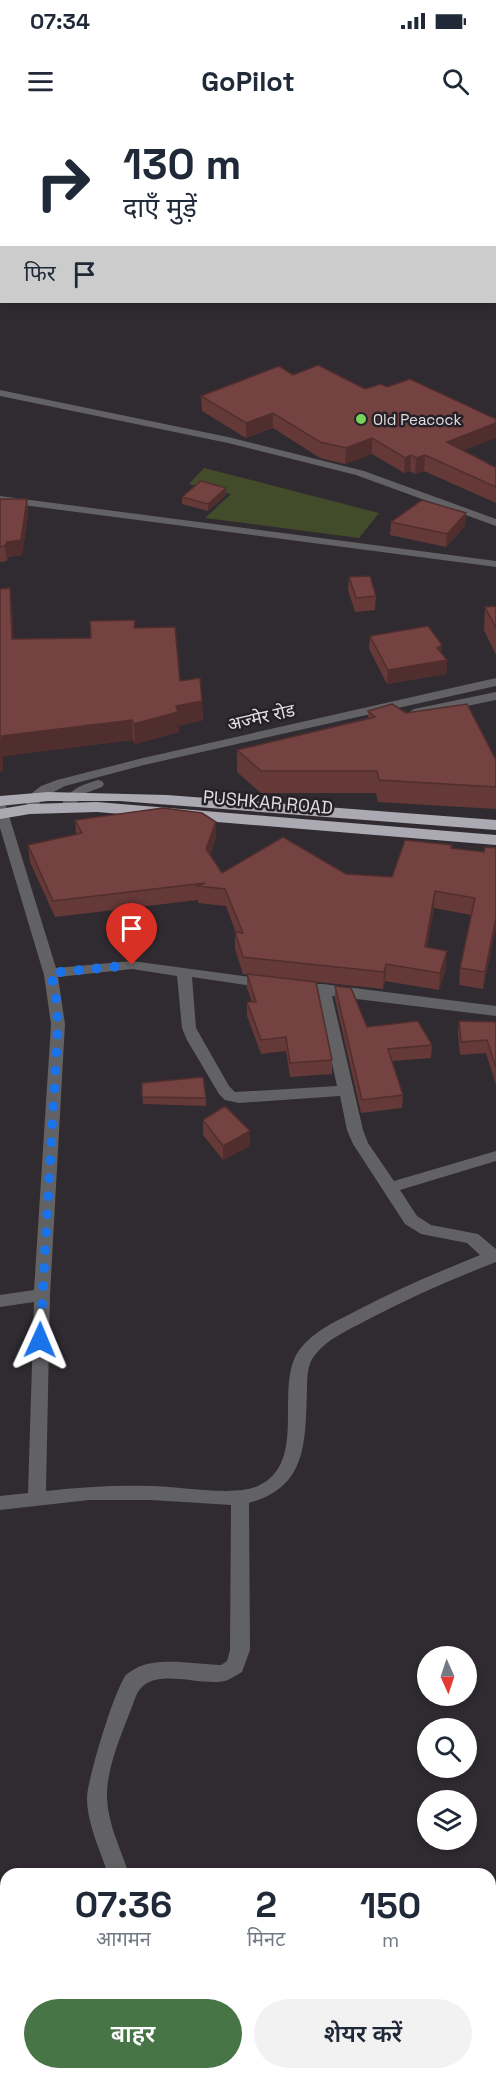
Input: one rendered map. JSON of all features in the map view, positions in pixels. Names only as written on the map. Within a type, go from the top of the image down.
[{"type":"highway","name":"PUSHKAR ROAD","points":[[69,801],[109,808],[496,840]]},
{"type":"highway","name":"PUSHKAR ROAD","points":[[1,808],[69,801],[235,803],[496,825]]},
{"type":"street","points":[[0,393],[228,440],[360,473],[496,523]]},
{"type":"street","points":[[0,499],[496,564]]},
{"type":"street","name":"अज्मेर रोड","points":[[33,803],[46,789],[62,783],[496,682]]},
{"type":"street","name":"अज्मेर रोड","points":[[69,801],[79,789],[92,785],[496,696]]},
{"type":"street","points":[[1,808],[51,973],[58,1024],[42,1295],[37,1497]]},
{"type":"street","points":[[51,973],[132,965],[496,1011]]},
{"type":"street","points":[[184,972],[186,1014],[191,1034],[224,1090],[230,1096],[239,1098],[346,1090]]},
{"type":"street","points":[[0,1503],[89,1492],[240,1498],[263,1492],[277,1482],[291,1461],[297,1433],[299,1374],[306,1353],[328,1333],[398,1296],[494,1256],[472,1238],[422,1228],[411,1220],[389,1188],[361,1144],[355,1130],[323,989]]},
{"type":"street","points":[[389,1188],[496,1156]]},
{"type":"street","points":[[0,1301],[42,1295]]},
{"type":"street","points":[[117,1868],[102,1825],[97,1798],[101,1770],[133,1681],[143,1674],[160,1671],[223,1673],[235,1666],[240,1650],[240,1498]]},
{"type":"green space","points":[[204,468],[379,513],[359,538],[205,518],[231,494],[189,484]]},
{"type":"building","points":[[318,365],[365,389],[381,384],[387,387],[410,379],[496,419],[496,423],[447,442],[496,466],[496,487],[425,455],[416,458],[411,455],[405,458],[372,438],[346,448],[320,442],[273,413],[246,423],[201,396],[279,366],[293,375]]},
{"type":"building","points":[[201,481],[226,488],[208,504],[182,497]]},
{"type":"building","points":[[0,499],[27,499],[21,540],[7,542],[5,546],[0,547]]},
{"type":"building","points":[[422,500],[466,513],[447,534],[391,522]]},
{"type":"building","points":[[370,576],[376,596],[356,598],[349,577]]},
{"type":"building","points":[[10,588],[12,639],[91,638],[90,621],[135,620],[134,628],[175,627],[180,681],[200,678],[202,701],[176,706],[178,712],[134,724],[132,720],[2,736],[0,751],[0,589]]},
{"type":"building","points":[[496,606],[496,628],[485,607]]},
{"type":"building","points":[[428,626],[442,645],[437,648],[447,660],[388,670],[370,636]]},
{"type":"building","points":[[392,704],[406,713],[467,704],[496,760],[496,787],[379,780],[377,771],[261,771],[237,750],[375,717],[368,711]]},
{"type":"building","points":[[163,808],[202,813],[216,822],[206,849],[222,873],[283,837],[346,874],[392,877],[405,840],[452,845],[451,848],[484,852],[485,847],[496,848],[496,918],[485,972],[460,968],[475,898],[435,891],[425,947],[447,951],[440,973],[386,964],[384,972],[243,957],[235,932],[243,933],[225,889],[198,886],[205,883],[53,901],[28,845],[82,833],[75,820]]},
{"type":"building","points":[[247,974],[316,982],[332,1060],[290,1063],[286,1037],[261,1040],[247,1002],[256,1002]]},
{"type":"building","points":[[335,986],[351,988],[367,1027],[418,1021],[432,1045],[388,1049],[403,1095],[362,1100]]},
{"type":"building","points":[[459,1021],[496,1022],[496,1068],[487,1040],[461,1042]]},
{"type":"building","points":[[203,1077],[206,1098],[142,1097],[142,1083]]},
{"type":"building","points":[[225,1106],[250,1131],[223,1146],[203,1120]]},
{"type":"place","name":"Old Peacock","points":[[361,419]]},
{"type":"route","points":[[40,1340],[58,1024],[51,973],[132,965]]}]
